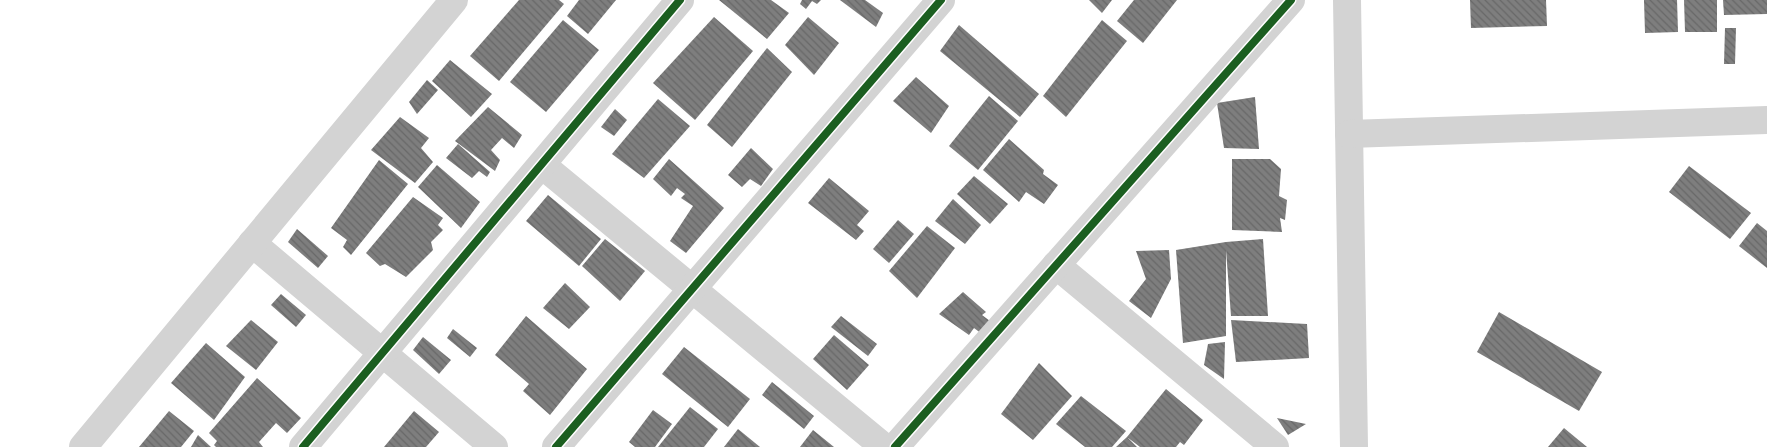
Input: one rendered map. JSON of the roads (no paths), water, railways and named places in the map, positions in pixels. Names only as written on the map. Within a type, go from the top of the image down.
[{"type":"street","points":[[82,447],[454,0]]},
{"type":"street","points":[[303,447],[680,0]]},
{"type":"street","points":[[556,447],[941,0]]},
{"type":"street","points":[[895,447],[1291,0]]},
{"type":"street","points":[[1346,0],[1354,447]]},
{"type":"street","points":[[1349,134],[1767,120]]},
{"type":"street","points":[[542,165],[884,447]]},
{"type":"street","points":[[252,243],[494,447]]},
{"type":"street","points":[[1056,265],[1275,447]]}]
